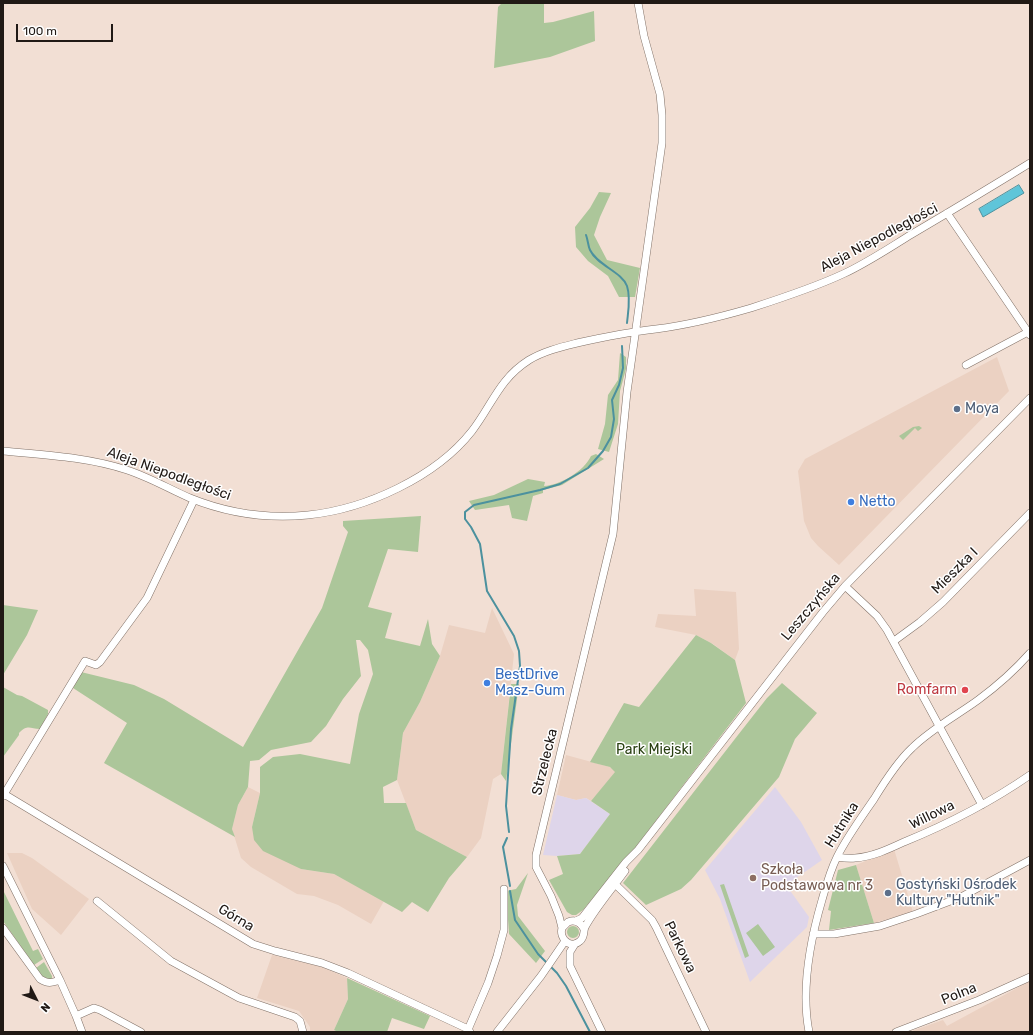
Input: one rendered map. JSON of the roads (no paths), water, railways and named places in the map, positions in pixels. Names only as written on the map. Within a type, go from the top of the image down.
[{"type":"street","name":"Strzelecka","points":[[562,928],[551,896],[536,867],[536,855],[613,534],[627,392],[660,158],[662,104],[644,36],[638,3]]},
{"type":"street","points":[[946,214],[1030,164]]},
{"type":"street","name":"Aleja Niepodległości","points":[[3,451],[68,458],[113,465],[148,478],[194,500],[236,511],[266,515],[307,515],[343,509],[376,498],[410,481],[453,451],[471,432],[503,382],[529,360],[545,352],[636,331],[669,327],[716,318],[799,292],[854,269],[946,214],[1029,333]]},
{"type":"street","points":[[966,365],[1029,333]]},
{"type":"street","name":"Leszczyńska","points":[[584,929],[638,850],[798,642],[845,586],[1028,400]]},
{"type":"street","points":[[4,795],[85,661],[96,665],[137,613],[154,583],[194,500]]},
{"type":"street","name":"Mieszka I","points":[[894,641],[920,622],[943,602],[1030,513]]},
{"type":"street","points":[[845,586],[877,616],[894,641],[982,805]]},
{"type":"street","name":"Hutnika","points":[[809,1032],[807,982],[813,934],[830,872],[837,856],[901,759],[912,748],[939,727],[1001,682],[1030,653]]},
{"type":"street","name":"Willowa","points":[[837,856],[848,859],[883,852],[929,832],[982,805],[1030,775]]},
{"type":"street","name":"Górna","points":[[4,795],[253,944],[322,963],[348,973],[468,1031]]},
{"type":"street","name":"Leszczyńska","points":[[574,921],[582,918],[626,862],[638,850]]},
{"type":"street","points":[[813,934],[834,934],[880,926],[916,914],[961,897],[1030,860]]},
{"type":"street","points":[[3,866],[60,980],[82,1032]]},
{"type":"street","name":"Parkowa","points":[[615,884],[652,920],[706,1032]]},
{"type":"street","points":[[468,1031],[488,983],[504,930],[504,889]]},
{"type":"street","name":"Strzelecka","points":[[551,896],[563,914],[574,921]]},
{"type":"street","points":[[97,901],[170,960],[239,998],[295,1017],[300,1021],[303,1032]]},
{"type":"street","points":[[570,966],[570,952],[575,944],[581,940],[584,933],[584,929],[580,923],[574,921],[566,923],[562,928],[562,936],[565,941],[575,944]]},
{"type":"street","points":[[3,928],[40,979],[50,984],[60,980]]},
{"type":"street","points":[[497,1032],[541,976],[565,941]]},
{"type":"street","points":[[553,959],[563,959],[570,966],[602,1032]]},
{"type":"street","name":"Polna","points":[[896,1032],[979,1000],[1030,977]]},
{"type":"street","points":[[76,1016],[94,1008],[141,1032]]},
{"type":"water","points":[[1019,185],[1024,193],[983,217],[979,209]]},
{"type":"waterway","points":[[586,235],[589,248],[593,255],[620,277],[627,286],[629,300],[627,323]]},
{"type":"waterway","points":[[509,832],[506,806],[511,729],[520,666],[519,651],[514,636],[487,591],[480,544],[465,519],[465,512],[474,505],[560,484],[588,468],[603,451],[611,437],[614,419],[612,400],[619,385],[623,368],[622,346]]},
{"type":"waterway","points":[[507,838],[503,847],[510,886]]},
{"type":"waterway","points":[[510,891],[515,920],[538,954],[557,973],[566,986],[590,1032]]},
{"type":"place","name":"Moya","points":[[957,409]]},
{"type":"place","name":"Netto","points":[[851,502]]},
{"type":"place","name":"BestDrive Masz-Gum","points":[[487,683]]},
{"type":"place","name":"Romfarm","points":[[965,690]]},
{"type":"place","name":"Szkoła Podstawowa nr 3","points":[[753,878]]},
{"type":"place","name":"Gostyński Ośrodek Kultury \"Hutnik\"","points":[[888,893]]},
{"type":"park label","name":"Park Miejski","points":[[654,750]]}]
